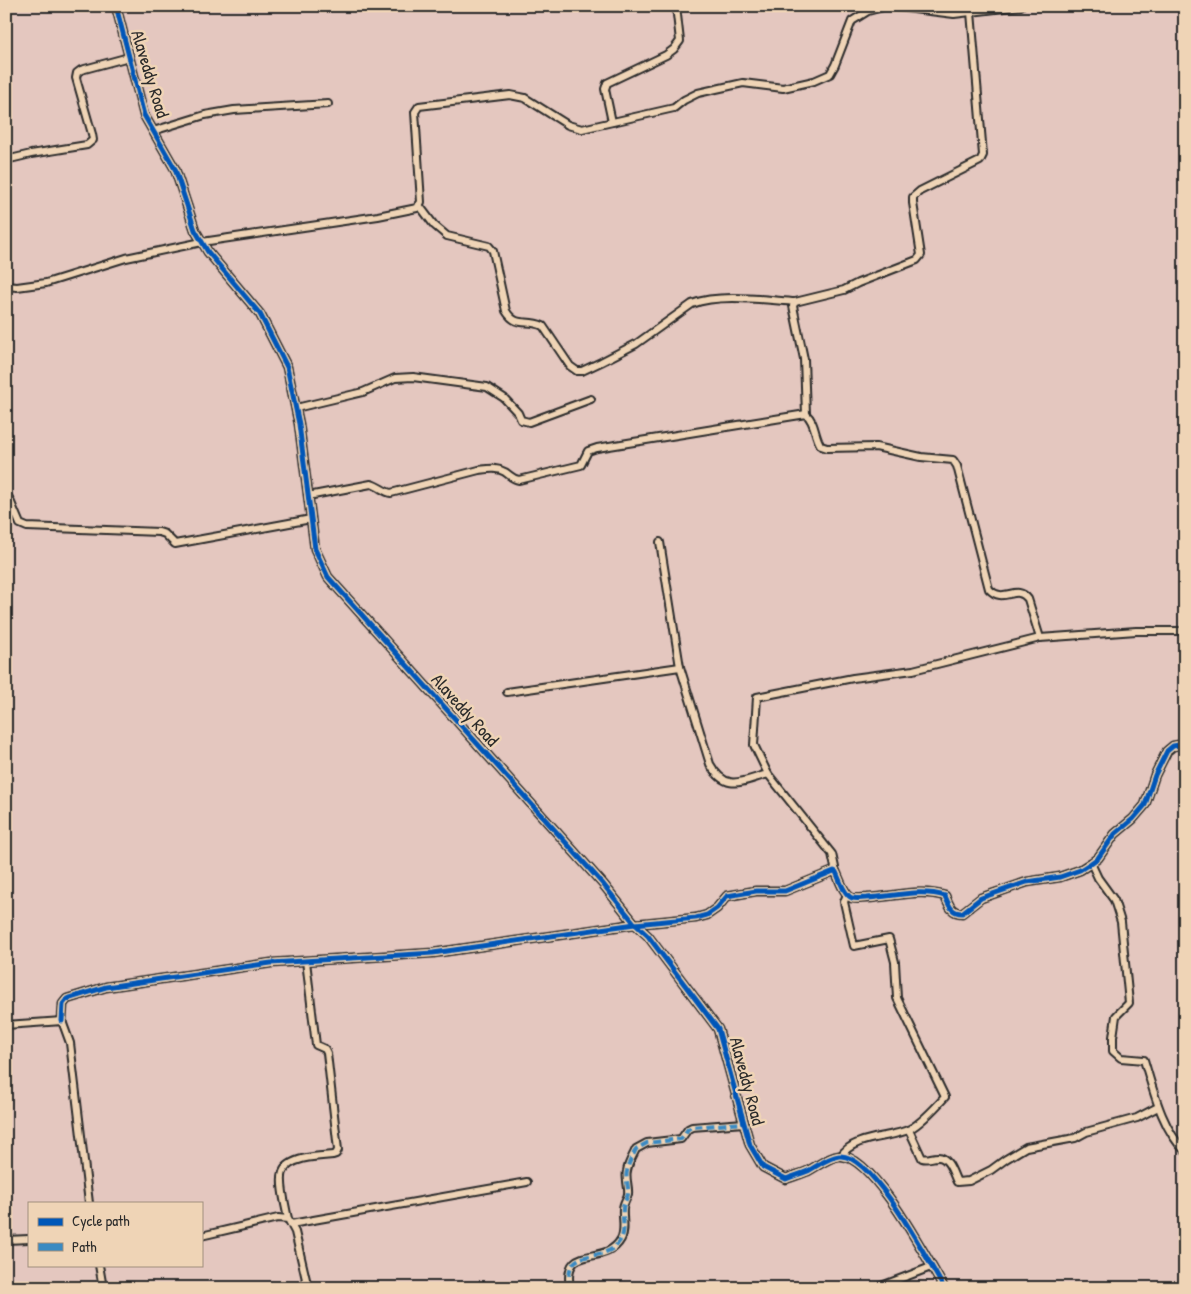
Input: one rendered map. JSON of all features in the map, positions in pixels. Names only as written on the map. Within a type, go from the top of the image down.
[{"type":"street","name":"Alaveddy Road","points":[[116,6],[144,115],[175,169],[195,230],[208,252],[260,314],[287,367],[299,424],[315,549],[328,577],[603,884],[635,924],[648,936],[718,1029],[750,1145],[763,1167],[786,1179],[805,1172],[836,1156],[841,1156]]},
{"type":"street","points":[[612,122],[604,89],[607,83],[666,55],[674,49],[680,41],[676,6]]},
{"type":"street","points":[[6,286],[17,287],[46,284],[126,258],[202,242],[378,216],[417,208],[421,202],[415,112],[418,106],[510,95],[525,98],[568,125],[582,129],[674,108],[698,93],[743,83],[783,88],[814,81],[830,74],[852,22],[868,11],[888,6],[954,14],[1021,6]]},
{"type":"street","points":[[419,205],[434,225],[447,236],[489,246],[493,251],[506,311],[511,318],[518,322],[536,323],[543,326],[570,366],[577,371],[582,371],[636,344],[701,300],[742,298],[795,302],[844,290],[858,282],[917,260],[922,255],[913,197],[920,191],[980,161],[983,155],[971,12]]},
{"type":"street","points":[[6,160],[87,145],[93,140],[76,78],[77,73],[81,70],[129,58]]},
{"type":"street","points":[[154,131],[205,114],[234,110],[328,104]]},
{"type":"street","points":[[795,302],[793,306],[804,359],[806,414],[812,419],[817,440],[821,446],[827,448],[876,447],[921,457],[953,460],[957,466],[989,589],[994,595],[1000,596],[1020,592],[1024,594],[1028,599],[1040,638]]},
{"type":"street","points":[[296,408],[363,392],[395,378],[414,377],[487,387],[504,398],[518,413],[521,420],[529,422],[592,399]]},
{"type":"street","points":[[308,496],[371,484],[378,486],[385,492],[391,493],[493,468],[505,472],[512,479],[519,480],[580,465],[588,452],[597,448],[806,414]]},
{"type":"street","points":[[9,498],[20,524],[27,527],[159,532],[165,534],[175,544],[312,519]]},
{"type":"street","points":[[660,542],[680,666],[710,764],[716,775],[723,781],[731,783],[768,774]]},
{"type":"street","points":[[1185,631],[1136,630],[1040,638],[913,670],[853,678],[757,697],[754,745],[768,774],[832,854],[836,872],[847,894],[852,898],[869,898],[919,892],[935,893],[944,896],[952,910],[956,913],[962,913],[981,898],[1028,882],[1060,877],[1080,870],[1098,858],[1116,834],[1145,806],[1155,775],[1167,751],[1174,746],[1185,744]]},
{"type":"street","points":[[507,692],[680,666]]},
{"type":"street","points":[[1091,863],[1098,878],[1114,900],[1121,922],[1129,1003],[1116,1016],[1113,1051],[1121,1058],[1144,1060],[1158,1107],[1179,1145],[1185,1151]]},
{"type":"street","points":[[89,1202],[70,1043],[62,1021],[63,1004],[66,999],[106,987],[271,963],[433,953],[635,924],[696,918],[707,915],[717,908],[727,896],[756,891],[785,891],[836,872]]},
{"type":"street","points":[[847,894],[844,902],[854,946],[889,939],[895,962],[898,998],[945,1098],[909,1130],[854,1144],[845,1150],[841,1156],[848,1157],[869,1172],[895,1205],[944,1288]]},
{"type":"street","points":[[306,961],[316,1045],[325,1049],[327,1053],[338,1150],[333,1155],[305,1157],[288,1166],[283,1172],[282,1182],[290,1222],[308,1288]]},
{"type":"street","points":[[6,1025],[62,1021]]},
{"type":"street","points":[[909,1130],[922,1158],[938,1157],[944,1159],[957,1182],[969,1181],[991,1170],[1026,1147],[1075,1138],[1086,1132],[1137,1118],[1158,1107]]},
{"type":"street","points":[[570,1288],[568,1278],[569,1266],[575,1260],[611,1250],[621,1240],[624,1230],[623,1207],[628,1194],[626,1172],[636,1149],[647,1144],[681,1139],[688,1129],[692,1127],[744,1123]]},
{"type":"street","points":[[202,1236],[278,1218],[290,1222],[526,1182]]},
{"type":"street","points":[[6,1240],[28,1239]]},
{"type":"street","points":[[99,1266],[103,1288]]},
{"type":"street","points":[[876,1288],[931,1267]]},
{"type":"marked path","points":[[570,1288],[569,1274],[572,1265],[578,1259],[614,1248],[621,1239],[624,1228],[623,1207],[628,1194],[628,1165],[636,1149],[647,1143],[681,1139],[688,1129],[692,1127],[744,1123]]},
{"type":"cycle path","points":[[116,6],[144,115],[175,169],[195,230],[208,252],[260,314],[287,367],[299,424],[315,549],[328,577],[603,884],[635,924],[648,936],[718,1029],[750,1145],[763,1167],[786,1179],[808,1171],[835,1157],[852,1159],[867,1171],[898,1210],[944,1288]]},
{"type":"cycle path","points":[[62,1021],[63,1004],[67,999],[106,987],[271,963],[433,953],[635,924],[696,918],[707,915],[717,908],[727,896],[756,891],[785,891],[834,871],[844,890],[852,898],[916,893],[935,894],[945,896],[953,910],[962,913],[981,898],[1027,882],[1060,877],[1080,870],[1098,858],[1115,834],[1133,819],[1145,805],[1155,775],[1167,751],[1173,746],[1185,744]]}]
